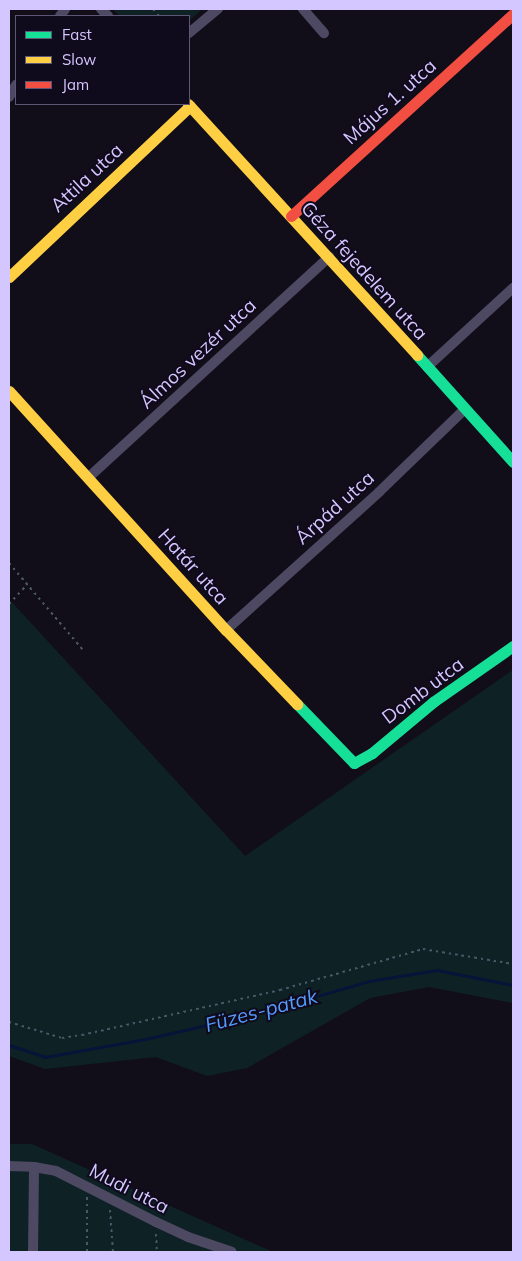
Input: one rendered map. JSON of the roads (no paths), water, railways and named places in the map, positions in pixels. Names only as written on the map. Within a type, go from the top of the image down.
[{"type":"street","points":[[190,32],[218,9]]},
{"type":"street","points":[[303,9],[324,33]]},
{"type":"street","name":"Május 1. utca","points":[[291,216],[513,14]]},
{"type":"street","name":"Géza fejedelem utca","points":[[189,105],[330,257],[513,462]]},
{"type":"street","name":"Attila utca","points":[[9,276],[189,105]]},
{"type":"street","name":"Álmos vezér utca","points":[[89,477],[330,257]]},
{"type":"street","points":[[427,367],[513,288]]},
{"type":"street","name":"Határ utca","points":[[9,391],[226,630],[354,763]]},
{"type":"street","name":"Árpád utca","points":[[226,630],[379,492],[464,409]]},
{"type":"street","name":"Domb utca","points":[[354,763],[372,753],[433,702],[513,646]]},
{"type":"street","name":"Mudi utca","points":[[9,1166],[34,1167],[56,1171],[156,1222],[232,1252]]},
{"type":"street","points":[[33,1252],[34,1167]]},
{"type":"waterway","name":"Füzes-patak","points":[[9,1045],[45,1057],[145,1039],[243,1017],[369,981],[437,970],[513,985]]}]
